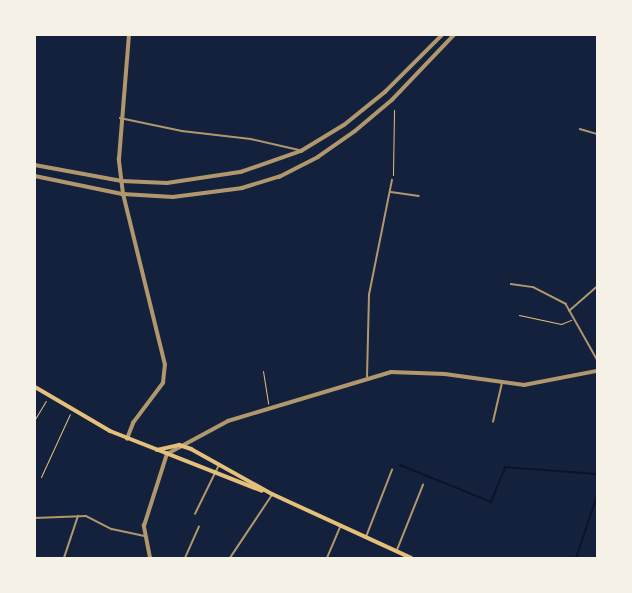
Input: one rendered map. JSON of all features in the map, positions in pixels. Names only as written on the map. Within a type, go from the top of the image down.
[{"type":"main road","points":[[35,387],[72,411],[127,439],[215,474],[272,494]]},
{"type":"main road","points":[[156,450],[179,445],[220,463],[272,494],[366,539],[411,558]]},
{"type":"street","points":[[127,439],[134,423],[163,383],[165,365],[123,194],[120,118],[129,35]]},
{"type":"street","points":[[35,165],[122,180],[167,183],[216,178],[301,151],[344,125],[385,92],[442,35]]},
{"type":"street","points":[[35,176],[123,194],[196,196],[242,188],[298,168],[355,131],[392,100],[454,35]]},
{"type":"street","points":[[150,558],[144,536],[167,454],[179,445],[228,421],[367,377],[414,371],[524,385],[597,371]]},
{"type":"lane","points":[[120,118],[182,132],[251,139],[301,151]]},
{"type":"lane","points":[[580,129],[597,134]]},
{"type":"lane","points":[[367,377],[369,295],[391,192],[392,180]]},
{"type":"lane","points":[[391,192],[419,196]]},
{"type":"lane","points":[[511,284],[533,287],[562,300],[597,360]]},
{"type":"lane","points":[[569,311],[597,287]]},
{"type":"lane","points":[[493,422],[502,383]]},
{"type":"lane","points":[[195,514],[220,463]]},
{"type":"lane","points":[[366,539],[392,470]]},
{"type":"lane","points":[[396,552],[423,485]]},
{"type":"lane","points":[[230,558],[272,494]]},
{"type":"lane","points":[[64,558],[78,516]]},
{"type":"lane","points":[[35,518],[86,516],[112,529],[144,536]]},
{"type":"lane","points":[[185,558],[199,527]]},
{"type":"lane","points":[[327,558],[340,527]]},
{"type":"path","points":[[392,180],[394,110]]},
{"type":"path","points":[[519,315],[561,324],[573,319]]},
{"type":"path","points":[[262,371],[269,408]]},
{"type":"path","points":[[35,419],[49,396]]},
{"type":"path","points":[[40,476],[72,411]]},
{"type":"waterway","points":[[400,465],[491,502],[505,467],[597,474]]},
{"type":"waterway","points":[[576,558],[597,496]]}]
